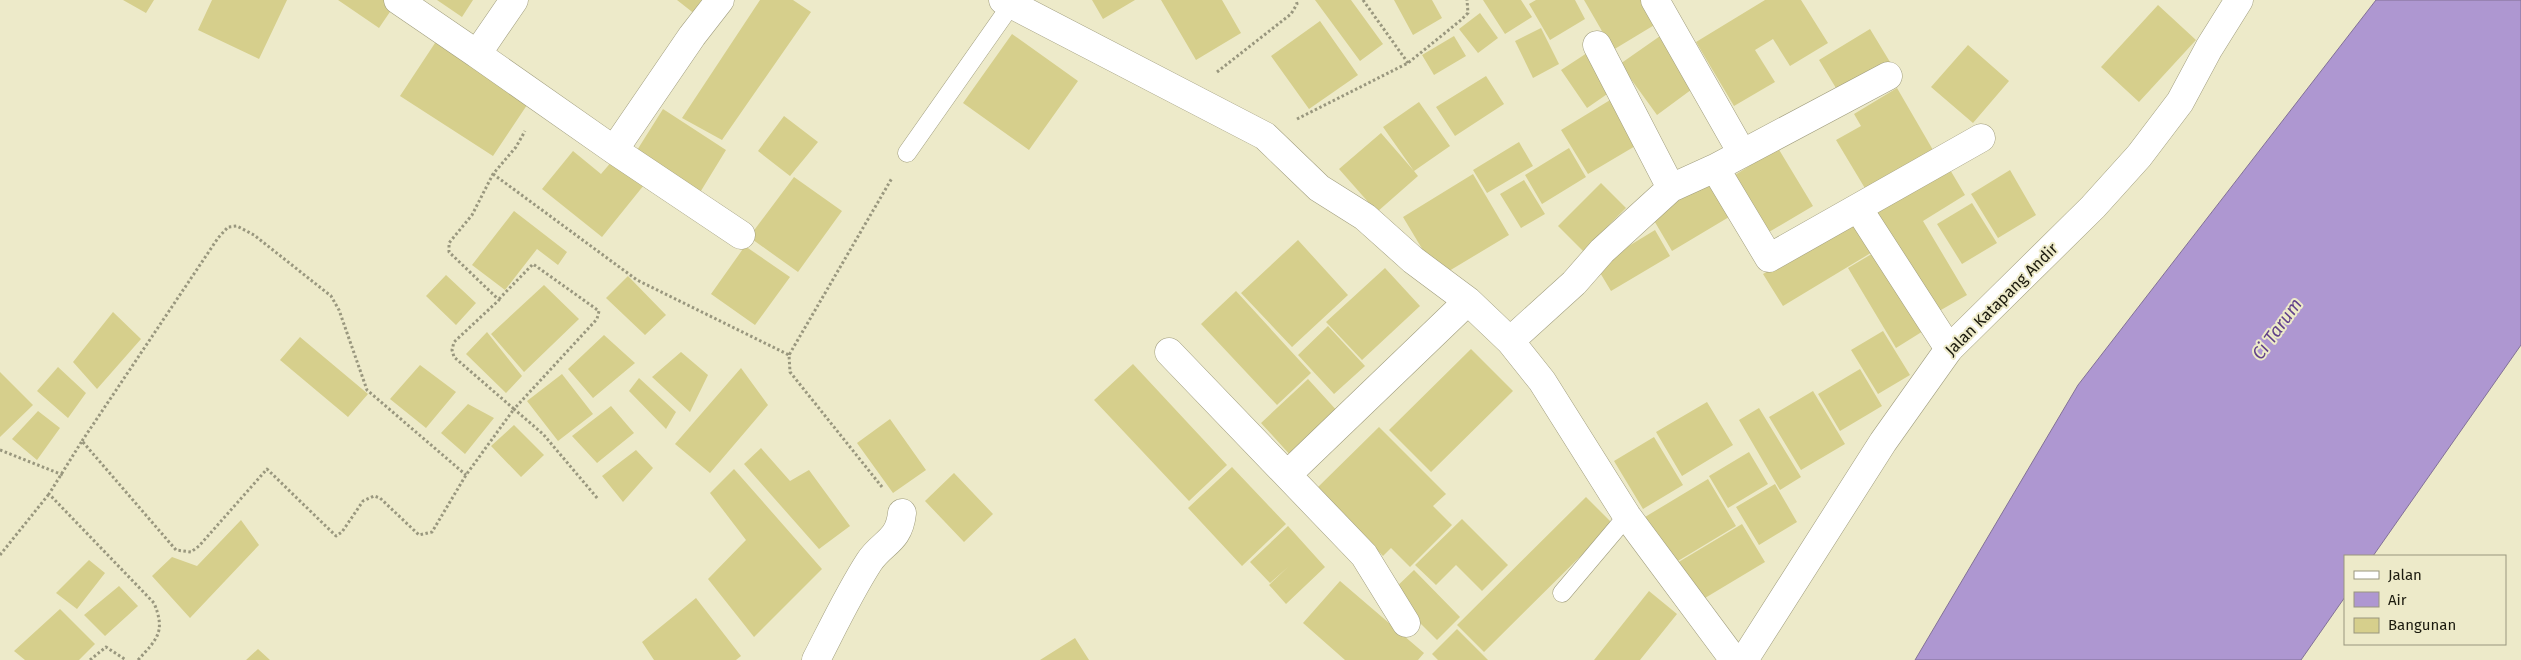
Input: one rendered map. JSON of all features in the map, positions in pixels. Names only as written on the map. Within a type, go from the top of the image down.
[{"type":"street","points":[[398,0],[614,150],[741,234]]},
{"type":"street","points":[[477,54],[514,0]]},
{"type":"street","points":[[614,150],[692,36],[720,0]]},
{"type":"street","points":[[1655,0],[1742,153]]},
{"type":"street","name":"Jalan Katapang Andir","points":[[1744,660],[1883,442],[1949,349],[2093,208],[2139,156],[2180,102],[2239,0]]},
{"type":"street","points":[[1007,3],[1265,136],[1319,188],[1365,217],[1413,260],[1468,301],[1510,342],[1542,381],[1627,516],[1734,660]]},
{"type":"street","points":[[1597,45],[1671,188]]},
{"type":"street","points":[[1510,342],[1574,283],[1602,251],[1671,188],[1715,168],[1888,76]]},
{"type":"street","points":[[1715,168],[1769,258],[1981,138]]},
{"type":"street","points":[[1858,208],[1949,349]]},
{"type":"street","points":[[1288,474],[1468,301]]},
{"type":"street","points":[[1170,352],[1364,555],[1406,622]]},
{"type":"street","points":[[816,660],[870,560],[887,545],[901,525],[902,513]]},
{"type":"lane","points":[[906,153],[1007,3]]},
{"type":"lane","points":[[1562,593],[1627,516]]},
{"type":"path","points":[[1187,96],[1291,14],[1297,4],[1296,0]]},
{"type":"path","points":[[1363,0],[1408,63]]},
{"type":"path","points":[[1265,136],[1408,63],[1468,13],[1467,0]]},
{"type":"path","points":[[499,300],[449,252],[449,243],[472,214],[493,174],[516,147]]},
{"type":"path","points":[[902,513],[790,372],[789,356],[906,153]]},
{"type":"path","points":[[493,174],[637,280],[789,356]]},
{"type":"path","points":[[0,555],[63,475],[82,441],[218,238],[228,227],[237,226],[254,235],[331,296],[339,310],[367,390],[466,475]]},
{"type":"path","points":[[82,441],[176,550],[190,552],[199,546],[267,469],[336,536],[342,532],[363,501],[374,496],[380,498],[419,535],[432,532],[466,475],[514,408],[596,319],[599,310],[533,264],[499,300],[454,342],[452,350],[454,356],[514,408],[543,434],[598,499]]},
{"type":"path","points":[[0,450],[63,475]]},
{"type":"path","points":[[49,494],[154,603],[160,619],[158,638],[138,660]]},
{"type":"path","points":[[90,660],[106,647],[126,660]]},
{"type":"water","name":"Ci Tarum","points":[[2376,0],[2521,0],[2521,345],[2374,555],[2344,555],[2344,598],[2301,660],[1915,660],[2078,385]]},
{"type":"building","points":[[123,0],[154,0],[146,13]]},
{"type":"building","points":[[212,0],[287,0],[259,59],[198,30]]},
{"type":"building","points":[[338,0],[392,0],[396,3],[379,28]]},
{"type":"building","points":[[437,0],[473,0],[462,17]]},
{"type":"building","points":[[677,0],[708,0],[696,15]]},
{"type":"building","points":[[760,0],[793,0],[811,12],[722,140],[682,118]]},
{"type":"building","points":[[1092,0],[1135,0],[1103,19]]},
{"type":"building","points":[[1161,0],[1222,0],[1241,33],[1196,60]]},
{"type":"building","points":[[1315,0],[1351,0],[1383,44],[1360,61]]},
{"type":"building","points":[[1394,0],[1432,0],[1442,18],[1413,35]]},
{"type":"building","points":[[1483,0],[1521,0],[1532,17],[1505,34]]},
{"type":"building","points":[[1536,0],[1575,0],[1585,19],[1550,40],[1529,4]]},
{"type":"building","points":[[1584,0],[1642,0],[1656,24],[1613,50]]},
{"type":"building","points":[[1765,0],[1801,0],[1828,43],[1790,66],[1773,39],[1755,50],[1775,82],[1734,106],[1696,42]]},
{"type":"building","points":[[2158,5],[2196,40],[2139,102],[2101,67]]},
{"type":"building","points":[[1480,13],[1498,38],[1478,53],[1459,29]]},
{"type":"building","points":[[1320,21],[1358,75],[1309,109],[1271,56]]},
{"type":"building","points":[[1541,28],[1559,64],[1533,78],[1515,41]]},
{"type":"building","points":[[1870,29],[1890,62],[1839,93],[1819,60]]},
{"type":"building","points":[[1012,34],[1078,81],[1029,150],[963,103]]},
{"type":"building","points":[[1663,34],[1699,84],[1657,115],[1620,64]]},
{"type":"building","points":[[1454,36],[1466,56],[1434,75],[1422,55]]},
{"type":"building","points":[[437,40],[529,102],[493,156],[400,96]]},
{"type":"building","points":[[1968,45],[2009,81],[1973,123],[1931,87]]},
{"type":"building","points":[[1587,53],[1613,90],[1587,108],[1561,70]]},
{"type":"building","points":[[1486,76],[1504,104],[1455,136],[1436,107]]},
{"type":"building","points":[[1897,88],[1933,150],[1866,190],[1836,140],[1861,126],[1854,114]]},
{"type":"building","points":[[1615,97],[1642,142],[1588,174],[1561,130]]},
{"type":"building","points":[[1419,102],[1450,146],[1414,171],[1383,127]]},
{"type":"building","points":[[663,109],[726,150],[696,199],[634,155]]},
{"type":"building","points":[[784,116],[818,142],[790,176],[758,151]]},
{"type":"building","points":[[1381,133],[1418,176],[1377,212],[1339,169]]},
{"type":"building","points":[[1519,142],[1533,166],[1487,193],[1473,170]]},
{"type":"building","points":[[1569,148],[1586,177],[1542,204],[1525,175]]},
{"type":"building","points":[[1778,148],[1813,206],[1769,232],[1735,175]]},
{"type":"building","points":[[573,151],[601,174],[613,160],[644,185],[602,237],[542,189]]},
{"type":"building","points":[[1949,168],[1965,195],[1923,221],[1967,295],[1934,314],[1874,214]]},
{"type":"building","points":[[2010,170],[2036,215],[1998,238],[1971,194]]},
{"type":"building","points":[[1473,174],[1509,235],[1439,277],[1403,217]]},
{"type":"building","points":[[794,177],[842,211],[798,272],[749,237]]},
{"type":"building","points":[[1706,178],[1729,217],[1672,251],[1649,212]]},
{"type":"building","points":[[1524,180],[1545,214],[1521,228],[1500,194]]},
{"type":"building","points":[[1601,183],[1626,208],[1583,251],[1558,226]]},
{"type":"building","points":[[1972,203],[1997,243],[1962,264],[1937,224]]},
{"type":"building","points":[[514,211],[567,252],[558,265],[537,249],[505,290],[472,265]]},
{"type":"building","points":[[1855,219],[1874,251],[1783,306],[1763,274]]},
{"type":"building","points":[[1655,230],[1670,256],[1611,291],[1596,266]]},
{"type":"building","points":[[1298,240],[1348,295],[1292,347],[1241,293]]},
{"type":"building","points":[[745,246],[790,277],[755,325],[711,294]]},
{"type":"building","points":[[1880,249],[1928,328],[1896,348],[1848,268]]},
{"type":"building","points":[[1385,268],[1420,306],[1362,360],[1326,322]]},
{"type":"building","points":[[446,275],[476,303],[456,325],[426,296]]},
{"type":"building","points":[[628,276],[666,315],[645,335],[606,298]]},
{"type":"building","points":[[544,285],[579,319],[524,372],[491,334]]},
{"type":"building","points":[[1236,291],[1311,373],[1277,405],[1201,324]]},
{"type":"building","points":[[113,312],[141,339],[97,389],[73,362]]},
{"type":"building","points":[[1328,326],[1365,366],[1334,394],[1298,355]]},
{"type":"building","points":[[1883,331],[1910,375],[1878,394],[1851,350]]},
{"type":"building","points":[[487,332],[522,376],[506,393],[466,354]]},
{"type":"building","points":[[604,335],[635,363],[593,398],[568,369]]},
{"type":"building","points":[[300,337],[368,394],[348,417],[280,360]]},
{"type":"building","points":[[1471,349],[1513,391],[1431,472],[1389,430]]},
{"type":"building","points":[[681,352],[708,375],[690,412],[652,377]]},
{"type":"building","points":[[1133,364],[1227,465],[1189,501],[1094,400]]},
{"type":"building","points":[[420,365],[456,392],[426,428],[390,399]]},
{"type":"building","points":[[58,367],[86,393],[68,418],[37,391]]},
{"type":"building","points":[[741,368],[768,405],[710,473],[675,444]]},
{"type":"building","points":[[1860,369],[1882,406],[1840,431],[1818,394]]},
{"type":"building","points":[[0,372],[33,405],[0,437]]},
{"type":"building","points":[[562,374],[593,414],[558,441],[527,401]]},
{"type":"building","points":[[639,378],[676,412],[666,429],[629,391]]},
{"type":"building","points":[[1308,379],[1339,413],[1292,457],[1261,423]]},
{"type":"building","points":[[1813,391],[1845,444],[1801,470],[1769,417]]},
{"type":"building","points":[[1707,402],[1733,445],[1682,476],[1656,432]]},
{"type":"building","points":[[468,404],[494,418],[465,454],[441,433]]},
{"type":"building","points":[[611,406],[634,433],[597,463],[572,436]]},
{"type":"building","points":[[1759,408],[1801,477],[1780,490],[1739,420]]},
{"type":"building","points":[[38,411],[60,428],[37,460],[12,439]]},
{"type":"building","points":[[890,419],[926,470],[893,493],[857,443]]},
{"type":"building","points":[[514,425],[544,455],[521,477],[491,446]]},
{"type":"building","points":[[1379,427],[1446,494],[1433,506],[1452,525],[1410,567],[1391,548],[1383,556],[1316,489]]},
{"type":"building","points":[[1654,437],[1683,485],[1643,509],[1614,461]]},
{"type":"building","points":[[761,448],[790,481],[809,470],[850,526],[819,549],[744,464]]},
{"type":"building","points":[[636,450],[653,468],[623,502],[602,476]]},
{"type":"building","points":[[1749,452],[1768,484],[1728,508],[1709,476]]},
{"type":"building","points":[[1232,467],[1286,524],[1242,566],[1188,508]]},
{"type":"building","points":[[734,469],[822,569],[754,637],[708,579],[746,540],[710,493]]},
{"type":"building","points":[[954,473],[993,514],[964,542],[925,501]]},
{"type":"building","points":[[1708,479],[1736,526],[1673,564],[1645,517]]},
{"type":"building","points":[[1775,484],[1797,522],[1759,545],[1736,507]]},
{"type":"building","points":[[1586,497],[1613,524],[1484,652],[1457,625]]},
{"type":"building","points":[[1462,519],[1508,565],[1482,591],[1456,565],[1436,585],[1415,565]]},
{"type":"building","points":[[241,520],[259,545],[190,618],[152,576],[172,557],[197,566]]},
{"type":"building","points":[[1742,524],[1765,562],[1695,604],[1672,566]]},
{"type":"building","points":[[1288,526],[1325,567],[1286,604],[1269,585],[1288,567],[1270,583],[1250,562]]},
{"type":"building","points":[[89,560],[105,573],[77,609],[56,593]]},
{"type":"building","points":[[1414,570],[1460,617],[1437,640],[1390,593]]},
{"type":"building","points":[[1340,581],[1424,653],[1418,660],[1345,660],[1303,623]]},
{"type":"building","points":[[119,586],[138,606],[105,636],[84,615]]},
{"type":"building","points":[[1649,591],[1677,614],[1640,660],[1594,660]]},
{"type":"building","points":[[696,598],[741,656],[736,660],[654,660],[642,642]]},
{"type":"building","points":[[60,609],[95,644],[79,660],[25,660],[14,651]]},
{"type":"building","points":[[1457,629],[1488,660],[1438,660],[1432,654]]},
{"type":"building","points":[[1075,638],[1089,660],[1040,660]]},
{"type":"building","points":[[258,649],[270,660],[246,660]]}]
